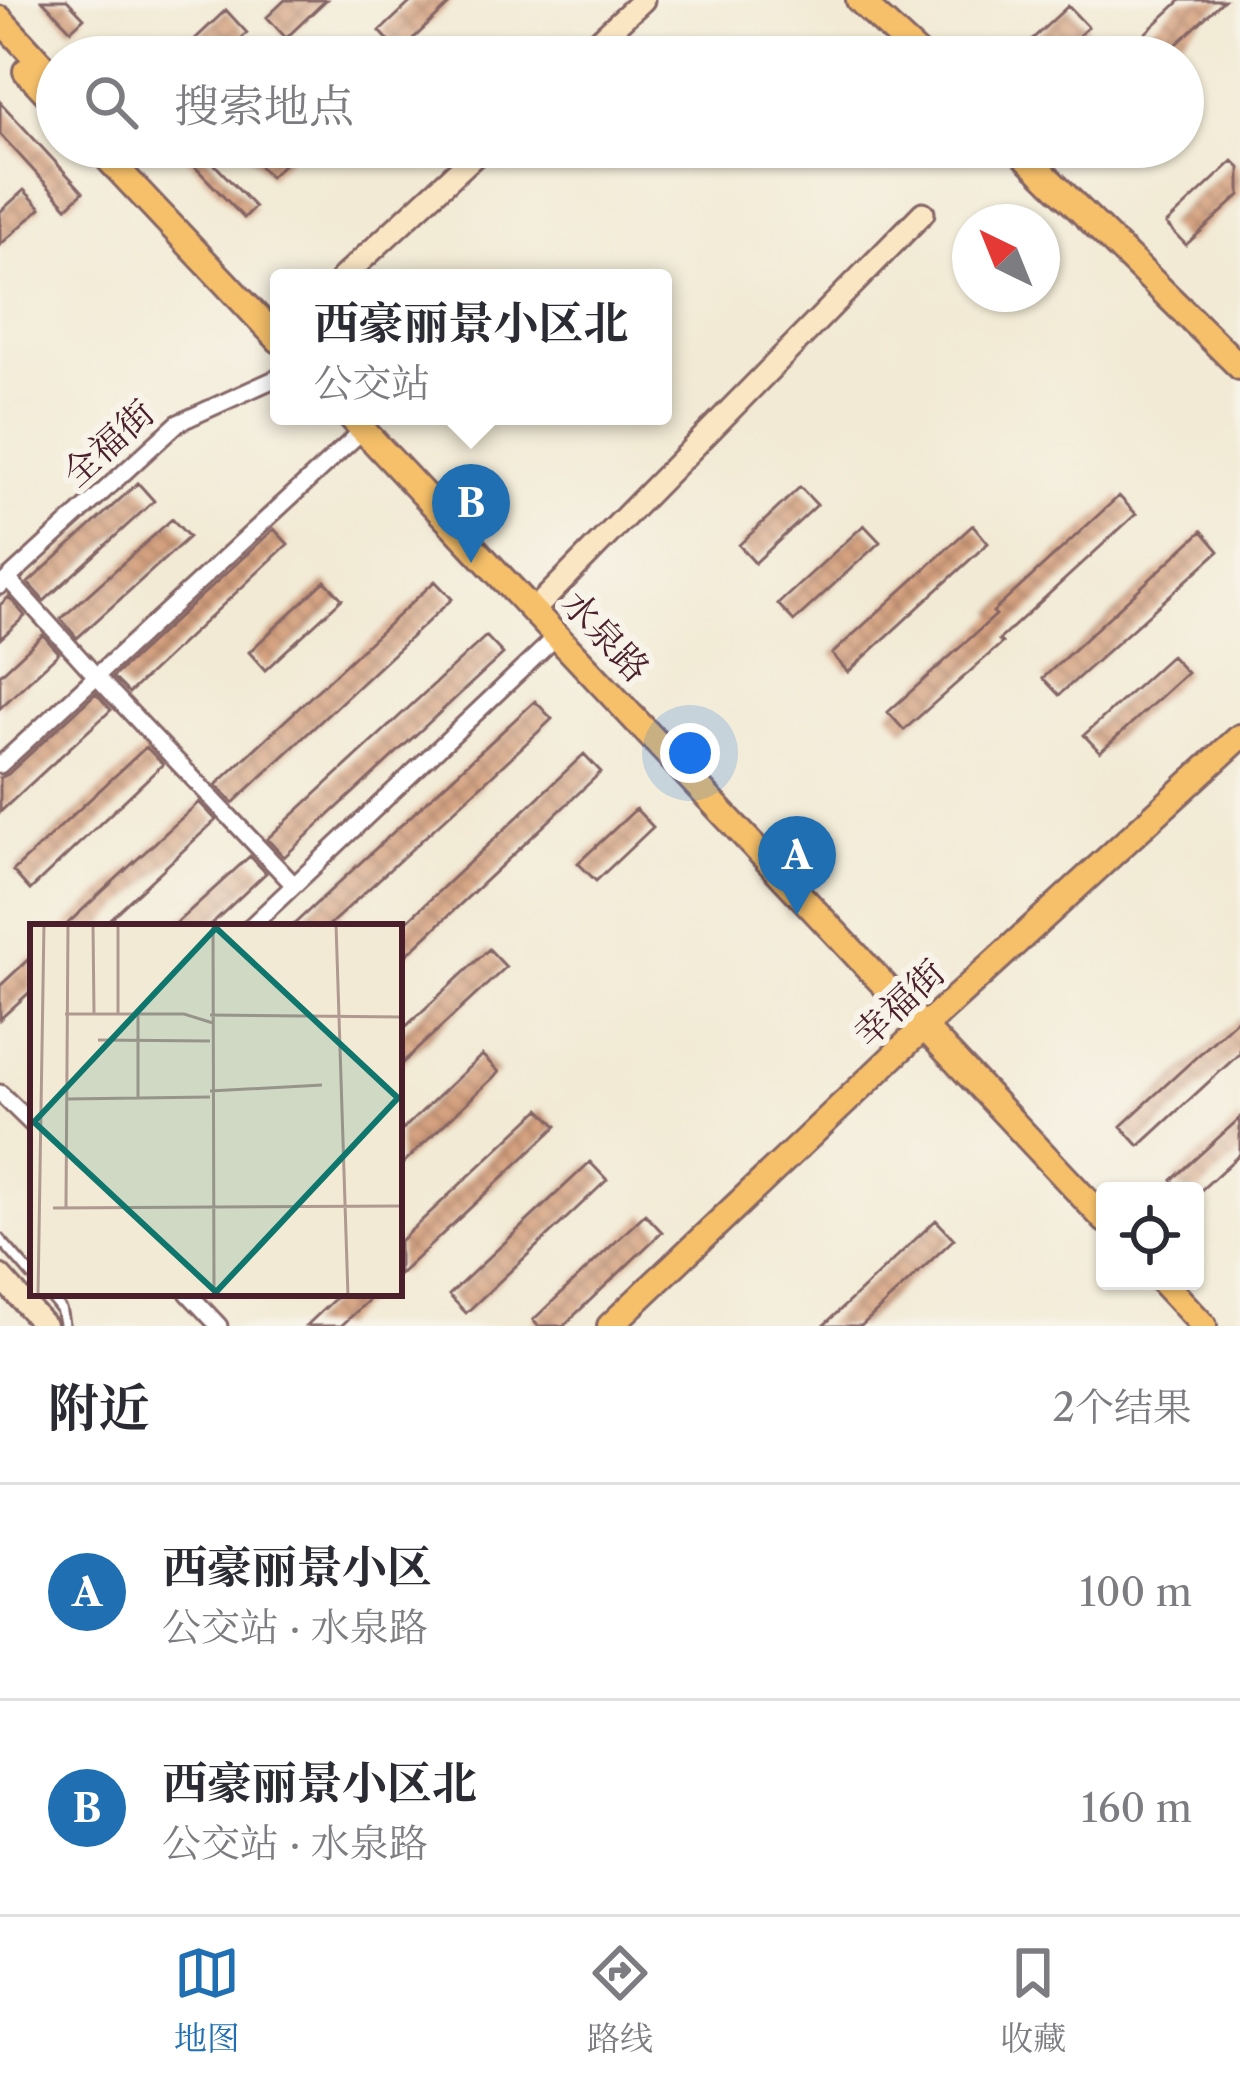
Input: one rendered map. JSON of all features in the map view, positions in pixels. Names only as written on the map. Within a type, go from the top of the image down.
[{"type":"main road","points":[[859,0],[898,36]]},
{"type":"main road","points":[[0,19],[36,58]]},
{"type":"main road","points":[[0,43],[36,82]]},
{"type":"main road","points":[[118,168],[270,325]]},
{"type":"main road","points":[[136,168],[270,324]]},
{"type":"main road","points":[[1037,168],[1240,367]]},
{"type":"main road","name":"水泉路","points":[[365,425],[935,1028],[1096,1210]]},
{"type":"main road","name":"水泉路","points":[[539,605],[557,636],[1096,1190]]},
{"type":"main road","name":"幸福街","points":[[629,1326],[1240,737]]},
{"type":"main road","name":"幸福街","points":[[610,1326],[1240,754]]},
{"type":"main road","points":[[1170,1290],[1204,1326]]},
{"type":"main road","points":[[1189,1290],[1223,1326]]},
{"type":"street","points":[[604,36],[643,0]]},
{"type":"street","points":[[353,269],[461,168]]},
{"type":"street","points":[[539,605],[923,213]]},
{"type":"street","name":"全福街","points":[[4,583],[178,423],[270,381]]},
{"type":"street","points":[[0,765],[357,425]]},
{"type":"street","points":[[4,583],[294,885]]},
{"type":"street","points":[[253,924],[557,636]]},
{"type":"street","points":[[0,1093],[30,1122]]},
{"type":"street","points":[[0,1276],[45,1326]]},
{"type":"street","points":[[191,1296],[218,1326]]},
{"type":"lane","points":[[0,1239],[30,1273]]},
{"type":"lane","points":[[50,1296],[61,1310],[64,1326]]},
{"type":"building","points":[[42,0],[67,0],[84,18],[71,30]]},
{"type":"building","points":[[285,0],[326,0],[288,36],[267,17]]},
{"type":"building","points":[[413,0],[454,0],[416,36],[385,36],[380,31]]},
{"type":"building","points":[[1181,0],[1224,0],[1185,36],[1142,36]]},
{"type":"building","points":[[1068,6],[1088,27],[1078,36],[1036,36]]},
{"type":"building","points":[[226,10],[247,33],[244,36],[198,36]]},
{"type":"building","points":[[0,102],[36,141],[36,168],[61,168],[83,192],[67,207],[0,134]]},
{"type":"building","points":[[1233,161],[1240,168],[1240,195],[1186,245],[1166,224]]},
{"type":"building","points":[[196,168],[218,168],[255,207],[244,218]]},
{"type":"building","points":[[24,190],[41,208],[0,245],[0,212]]},
{"type":"building","points":[[138,483],[154,501],[44,601],[28,583]]},
{"type":"building","points":[[800,487],[817,505],[755,563],[739,545]]},
{"type":"building","points":[[1119,496],[1136,514],[904,730],[888,712]]},
{"type":"building","points":[[172,519],[189,537],[77,638],[61,619]]},
{"type":"building","points":[[864,525],[880,542],[794,621],[778,604]]},
{"type":"building","points":[[973,525],[988,543],[848,672],[832,654]]},
{"type":"building","points":[[274,529],[288,544],[129,693],[113,677]]},
{"type":"building","points":[[1202,531],[1219,551],[1059,695],[1043,678]]},
{"type":"building","points":[[325,581],[342,599],[265,670],[249,652]]},
{"type":"building","points":[[435,581],[452,599],[233,803],[216,785]]},
{"type":"building","points":[[9,597],[25,616],[0,639],[0,605]]},
{"type":"building","points":[[43,635],[59,653],[0,708],[0,675]]},
{"type":"building","points":[[486,636],[503,654],[284,857],[267,839]]},
{"type":"building","points":[[1171,656],[1187,673],[1100,752],[1084,735]]},
{"type":"building","points":[[96,693],[111,710],[0,812],[0,778]]},
{"type":"building","points":[[535,701],[552,719],[330,924],[294,924]]},
{"type":"building","points":[[146,747],[163,764],[30,890],[13,871]]},
{"type":"building","points":[[584,754],[601,772],[402,959],[402,926]]},
{"type":"building","points":[[199,802],[216,820],[104,924],[67,924]]},
{"type":"building","points":[[636,809],[653,827],[596,881],[578,863]]},
{"type":"building","points":[[250,856],[266,873],[211,924],[175,924]]},
{"type":"building","points":[[489,949],[506,967],[402,1063],[402,1030]]},
{"type":"building","points":[[30,958],[30,992],[0,1019],[0,986]]},
{"type":"building","points":[[1240,1017],[1240,1053],[1139,1146],[1121,1126]]},
{"type":"building","points":[[482,1055],[499,1072],[402,1164],[402,1130]]},
{"type":"building","points":[[540,1109],[557,1126],[402,1272],[402,1239]]},
{"type":"building","points":[[1240,1118],[1240,1154],[1204,1187],[1204,1182],[1172,1180]]},
{"type":"building","points":[[590,1162],[607,1180],[466,1313],[449,1295]]},
{"type":"building","points":[[645,1214],[662,1232],[563,1326],[538,1326],[533,1320]]},
{"type":"building","points":[[936,1220],[954,1239],[861,1326],[823,1326]]},
{"type":"building","points":[[338,1296],[373,1296],[341,1326],[306,1326]]},
{"type":"place","name":"西豪丽景小区北","points":[[471,563]]},
{"type":"place","name":"西豪丽景小区","points":[[797,915]]}]
